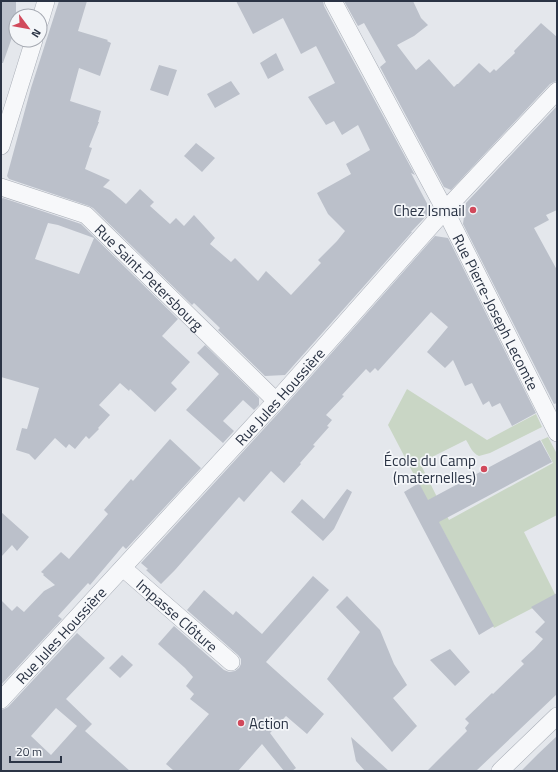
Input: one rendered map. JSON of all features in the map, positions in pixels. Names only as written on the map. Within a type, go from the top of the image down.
[{"type":"street","name":"Rue Pierre-Joseph Lecomte","points":[[334,1],[445,210],[557,433]]},
{"type":"street","points":[[1,146],[32,48]]},
{"type":"street","name":"Rue Jules Houssière","points":[[1,700],[276,401],[445,210],[557,90]]},
{"type":"street","name":"Rue Saint-Petersbourg","points":[[1,187],[86,215],[276,401]]},
{"type":"street","name":"Impasse Clôture","points":[[123,568],[231,662]]},
{"type":"street","points":[[500,771],[557,716]]},
{"type":"green space","points":[[407,389],[487,440],[536,414],[542,427],[490,453],[479,456],[477,455],[466,440],[420,463],[449,520],[553,463],[541,440],[548,437],[557,454],[557,515],[524,532],[556,596],[494,628],[388,425]]},
{"type":"building","points":[[1,1],[16,1],[16,8],[8,8],[8,48],[3,63],[1,63]]},
{"type":"building","points":[[59,1],[87,1],[78,31],[108,40],[107,41],[111,43],[100,76],[79,68],[70,101],[101,111],[99,122],[89,147],[92,148],[85,169],[110,180],[103,187],[110,190],[126,204],[140,189],[154,202],[150,206],[170,224],[176,218],[184,226],[194,215],[215,238],[210,244],[231,262],[235,258],[258,281],[266,271],[291,295],[321,263],[318,260],[345,231],[328,214],[317,193],[351,174],[346,164],[370,150],[358,125],[342,135],[334,121],[326,125],[308,97],[335,83],[316,46],[301,54],[283,18],[253,34],[236,1],[323,1],[324,6],[415,175],[411,173],[431,211],[285,375],[265,376],[218,330],[220,328],[194,303],[192,305],[93,208],[9,179],[7,176],[31,88],[44,48],[48,48],[48,35]]},
{"type":"building","points":[[344,1],[413,1],[421,18],[428,25],[414,36],[397,45],[416,70],[429,59],[454,87],[479,63],[490,73],[494,69],[496,71],[515,53],[514,51],[541,23],[557,37],[557,81],[550,84],[451,190],[444,187],[380,67],[386,62],[364,23],[358,26]]},
{"type":"building","points":[[276,53],[284,70],[268,79],[260,63]]},
{"type":"building","points":[[159,65],[177,70],[168,96],[150,90]]},
{"type":"building","points":[[231,81],[240,94],[215,108],[207,94]]},
{"type":"building","points":[[557,106],[557,210],[546,215],[549,220],[534,228],[557,270],[557,403],[554,404],[463,224],[466,203]]},
{"type":"building","points":[[196,143],[215,158],[202,172],[184,156]]},
{"type":"building","points":[[3,198],[81,224],[178,319],[162,336],[190,362],[171,383],[177,389],[155,412],[130,389],[129,391],[120,383],[99,405],[110,415],[89,439],[86,436],[75,449],[69,444],[66,448],[55,438],[35,460],[29,454],[16,450],[22,428],[27,429],[39,388],[1,377],[1,199]],"holes":[[[48,223],[94,238],[79,274],[35,259]]]},
{"type":"building","points":[[435,236],[448,238],[536,413],[512,426],[500,403],[492,407],[489,401],[483,405],[472,383],[465,386],[453,360],[445,368],[427,352],[448,327],[431,312],[378,371],[375,368],[370,373],[366,369],[342,395],[344,396],[326,415],[332,420],[327,426],[329,427],[313,445],[315,446],[300,463],[301,464],[284,483],[271,471],[244,502],[239,497],[161,584],[146,570],[148,569],[141,563],[283,408]]},
{"type":"building","points":[[205,345],[259,398],[259,405],[254,410],[243,400],[223,421],[234,431],[223,443],[186,410],[219,374],[197,353]]},
{"type":"building","points":[[170,439],[201,468],[126,549],[123,546],[90,585],[88,583],[58,616],[62,619],[1,685],[1,600],[12,611],[17,606],[24,612],[44,591],[55,585],[41,572],[61,552],[69,559],[108,514],[104,510],[131,479],[133,481]]},
{"type":"building","points":[[540,440],[552,462],[439,522],[494,626],[479,635],[404,492],[419,483],[428,500]]},
{"type":"building","points":[[347,489],[352,492],[334,529],[323,541],[291,512],[302,499],[324,519]]},
{"type":"building","points":[[1,512],[29,537],[17,551],[12,545],[1,557]]},
{"type":"building","points":[[313,576],[329,590],[266,662],[324,714],[307,734],[286,716],[270,733],[296,768],[292,771],[284,771],[262,744],[238,771],[174,771],[166,764],[209,714],[190,699],[194,694],[186,686],[193,677],[158,644],[174,626],[224,670],[229,672],[235,671],[241,664],[241,659],[238,655],[187,610],[204,590],[233,615],[236,611],[262,634]]},
{"type":"building","points":[[557,593],[557,694],[476,771],[427,771],[467,731],[465,728],[469,723],[465,719],[524,664],[521,661],[543,639],[535,632],[545,622],[531,607]]},
{"type":"building","points":[[347,596],[380,630],[394,664],[407,685],[393,698],[417,726],[392,752],[327,679],[360,632],[336,607]]},
{"type":"building","points":[[77,633],[105,658],[66,699],[92,724],[85,731],[130,771],[1,771],[1,710],[8,707]],"holes":[[[56,708],[77,726],[51,755],[31,736]]]},
{"type":"building","points":[[450,649],[470,672],[455,686],[430,660]]},
{"type":"building","points":[[122,655],[133,665],[120,678],[109,668]]},
{"type":"building","points":[[557,736],[557,771],[521,771],[538,754]]},
{"type":"building","points":[[351,737],[389,771],[365,771],[356,761]]},
{"type":"place","name":"Chez Ismail","points":[[473,210]]},
{"type":"place","name":"École du Camp (maternelles)","points":[[484,469]]},
{"type":"place","name":"Action","points":[[241,723]]}]
